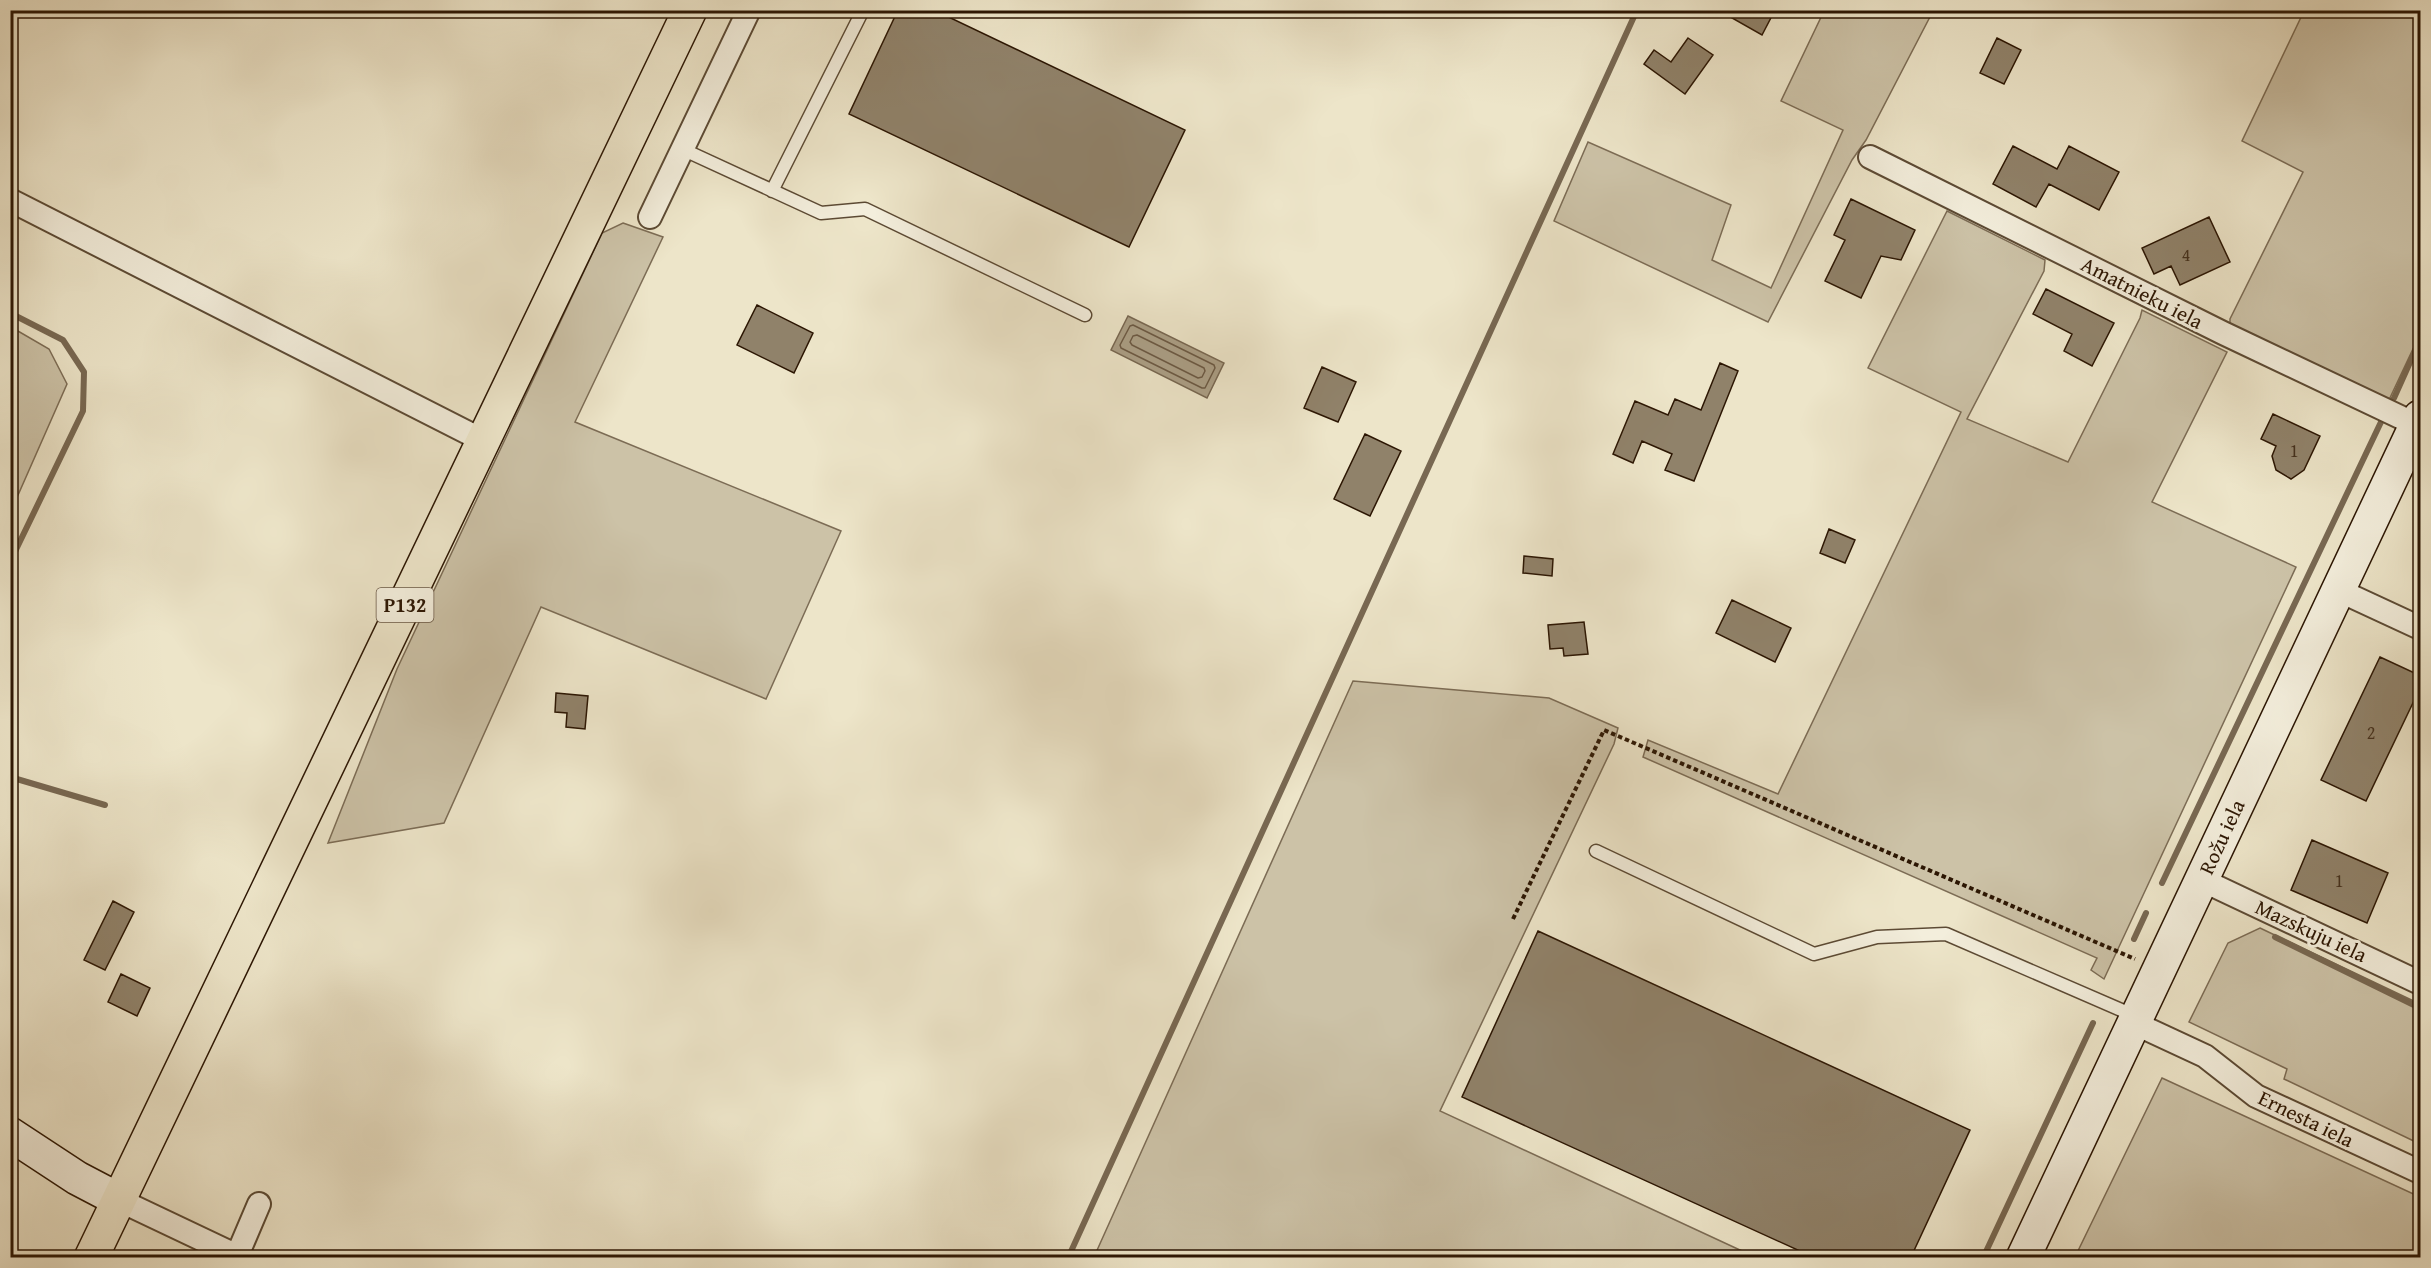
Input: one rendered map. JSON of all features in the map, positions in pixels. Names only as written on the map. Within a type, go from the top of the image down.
[{"type":"main road","name":"P132","points":[[92,1257],[690,10]]},
{"type":"street","points":[[650,217],[748,10]]},
{"type":"street","name":"Amatnieku iela","points":[[1870,157],[2223,333],[2419,421]]},
{"type":"street","points":[[10,200],[484,441]]},
{"type":"street","name":"Rožu iela","points":[[2023,1257],[2419,421]]},
{"type":"street","points":[[2338,590],[2421,628]]},
{"type":"street","name":"Mazskuju iela","points":[[2202,880],[2421,983]]},
{"type":"street","name":"Ernesta iela","points":[[2135,1020],[2205,1056],[2256,1096],[2421,1172]]},
{"type":"street","points":[[10,1134],[77,1178],[236,1257],[259,1204]]},
{"type":"lane","points":[[772,192],[863,10]]},
{"type":"lane","points":[[682,150],[821,213],[865,209],[1085,315]]},
{"type":"lane","points":[[1596,851],[1814,954],[1876,937],[1946,934],[2135,1020]]},
{"type":"path","points":[[1513,919],[1604,730],[2159,969]]},
{"type":"shaded area","points":[[1824,11],[1933,11],[1768,322],[1554,221],[1588,142],[1731,205],[1712,260],[1771,288],[1843,130],[1781,101]]},
{"type":"shaded area","points":[[2304,11],[2420,11],[2420,334],[2388,402],[2230,327],[2230,319],[2303,172],[2242,141]]},
{"type":"shaded area","points":[[1947,211],[2045,260],[2044,271],[1967,419],[2068,462],[2142,310],[2227,352],[2152,502],[2296,567],[2104,979],[2091,970],[2097,958],[1643,757],[1648,740],[1778,794],[1961,412],[1868,368]]},
{"type":"shaded area","points":[[623,223],[663,237],[575,422],[841,531],[766,699],[541,607],[444,823],[328,843],[397,669],[602,233]]},
{"type":"shaded area","points":[[11,327],[49,349],[67,384],[11,511]]},
{"type":"shaded area","points":[[1353,681],[1549,698],[1618,728],[1614,744],[1440,1111],[1755,1257],[1094,1257]]},
{"type":"shaded area","points":[[2260,928],[2420,1004],[2420,1144],[2284,1079],[2287,1069],[2189,1022],[2228,943]]},
{"type":"shaded area","points":[[2162,1078],[2420,1197],[2420,1257],[2075,1257]]},
{"type":"water","points":[[1128,316],[1224,363],[1207,398],[1111,350]]},
{"type":"building","points":[[898,10],[934,10],[1185,130],[1129,247],[849,114]]},
{"type":"building","points":[[1718,10],[1775,10],[1762,35]]},
{"type":"building","points":[[1688,38],[1713,55],[1685,94],[1644,64],[1654,50],[1671,62]]},
{"type":"building","points":[[1997,38],[2021,50],[2004,84],[1980,73]]},
{"type":"building","points":[[2013,146],[2057,169],[2069,146],[2119,172],[2099,210],[2049,184],[2036,207],[1993,184]]},
{"type":"building","points":[[1851,199],[1915,230],[1901,260],[1881,256],[1861,298],[1825,281],[1845,240],[1834,235]]},
{"type":"building","points":[[2209,217],[2230,262],[2180,285],[2171,266],[2154,274],[2142,248]]},
{"type":"building","points":[[2046,289],[2114,323],[2092,366],[2064,351],[2072,334],[2033,314]]},
{"type":"building","points":[[757,305],[813,333],[794,373],[737,345]]},
{"type":"building","points":[[1720,363],[1738,371],[1694,481],[1665,470],[1672,454],[1642,441],[1633,463],[1613,454],[1635,401],[1668,415],[1675,399],[1701,410]]},
{"type":"building","points":[[1322,367],[1356,382],[1338,422],[1304,408]]},
{"type":"building","points":[[2273,414],[2320,436],[2304,470],[2291,479],[2276,470],[2272,456],[2276,446],[2261,439]]},
{"type":"building","points":[[1365,434],[1401,451],[1370,516],[1334,499]]},
{"type":"building","points":[[1829,529],[1855,540],[1845,563],[1820,553]]},
{"type":"building","points":[[1524,556],[1553,559],[1552,576],[1523,573]]},
{"type":"building","points":[[1732,600],[1791,628],[1775,662],[1716,633]]},
{"type":"building","points":[[1584,622],[1588,654],[1564,656],[1563,648],[1550,649],[1548,625]]},
{"type":"building","points":[[2380,657],[2421,676],[2421,686],[2366,801],[2321,780]]},
{"type":"building","points":[[556,693],[588,696],[585,729],[566,727],[567,713],[555,712]]},
{"type":"building","points":[[2312,840],[2388,873],[2367,923],[2291,890]]},
{"type":"building","points":[[113,901],[134,912],[105,970],[84,960]]},
{"type":"building","points":[[1538,931],[1970,1130],[1911,1257],[1813,1257],[1462,1097]]},
{"type":"building","points":[[121,974],[150,988],[137,1016],[108,1002]]},
{"type":"waterway","points":[[1068,1258],[1637,10]]},
{"type":"waterway","points":[[10,313],[63,340],[84,372],[83,411],[10,562]]},
{"type":"waterway","points":[[2394,398],[2420,340]]},
{"type":"waterway","points":[[2162,883],[2381,422]]},
{"type":"waterway","points":[[10,777],[105,805]]},
{"type":"waterway","points":[[2134,939],[2146,913]]},
{"type":"waterway","points":[[2275,937],[2420,1008]]},
{"type":"waterway","points":[[1983,1258],[2093,1023]]}]
